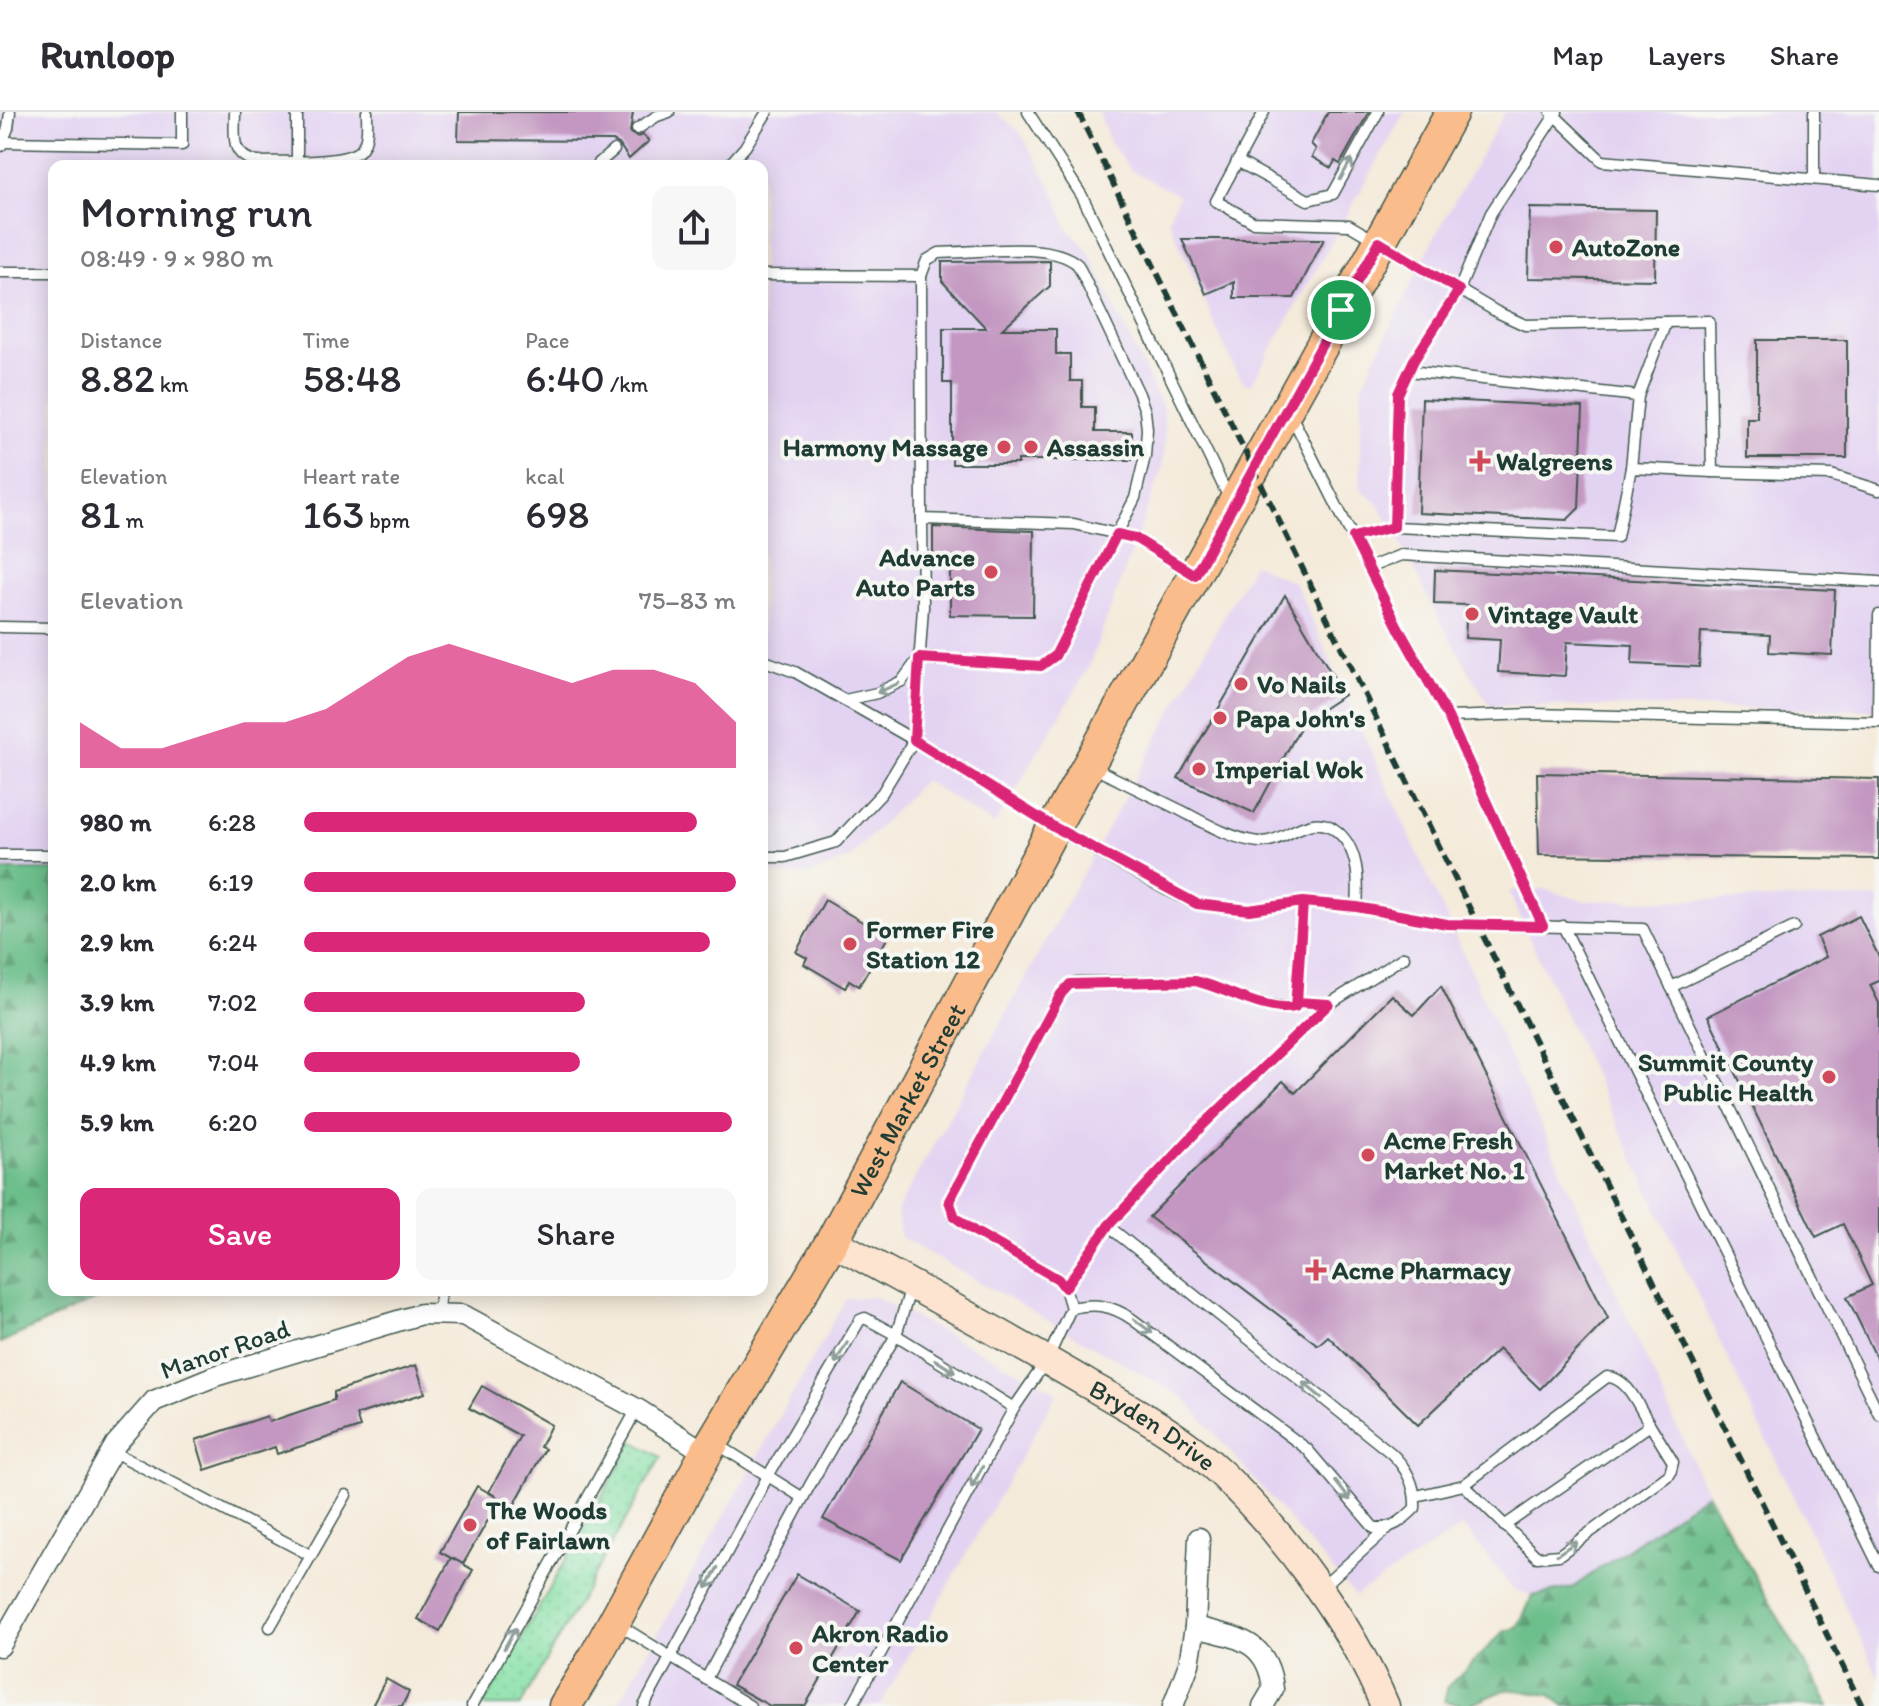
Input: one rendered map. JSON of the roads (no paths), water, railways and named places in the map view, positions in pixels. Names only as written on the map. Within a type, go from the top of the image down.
[{"type":"main road","name":"West Market Street","points":[[565,1706],[709,1447],[832,1241],[1054,827],[1452,112]]},
{"type":"street","name":"Bryden Drive","points":[[832,1241],[1156,1424],[1221,1473],[1263,1518],[1318,1590],[1368,1666],[1385,1706]]},
{"type":"street","name":"Manor Road","points":[[0,1646],[112,1451],[154,1401],[215,1376],[421,1314],[463,1315],[709,1447]]},
{"type":"street","points":[[1173,1706],[1189,1664],[1195,1627],[1199,1538]]},
{"type":"street","points":[[1195,1627],[1245,1640],[1260,1652],[1267,1664],[1273,1689],[1263,1706]]},
{"type":"lane","points":[[10,112],[1,145],[182,145],[182,112]]},
{"type":"lane","points":[[235,112],[235,147],[249,160]]},
{"type":"lane","points":[[297,112],[297,160],[347,158],[361,150],[367,136],[367,112]]},
{"type":"lane","points":[[637,129],[669,112]]},
{"type":"lane","points":[[733,160],[767,112]]},
{"type":"lane","points":[[1028,112],[1082,196],[1232,505]]},
{"type":"lane","points":[[1264,112],[1216,201],[1253,222],[1349,225],[1525,325],[1709,321],[1712,472]]},
{"type":"lane","points":[[1237,161],[1308,200],[1333,194],[1378,112]]},
{"type":"lane","points":[[1814,112],[1814,179]]},
{"type":"lane","points":[[1394,527],[1398,394],[1459,290],[1491,213],[1555,113],[1602,161],[1879,185]]},
{"type":"lane","points":[[602,160],[614,150]]},
{"type":"lane","points":[[768,857],[785,857],[836,842],[882,793],[914,740],[919,658],[923,607],[921,276],[927,260],[939,253],[1046,252],[1070,259],[1078,265],[1139,394],[1147,421],[1141,477],[1135,498],[1055,656],[1041,666],[919,658]]},
{"type":"lane","points":[[0,272],[48,272]]},
{"type":"lane","points":[[768,275],[921,276]]},
{"type":"lane","points":[[1353,537],[1394,527],[1617,537],[1631,468],[1638,396],[1666,322]]},
{"type":"lane","points":[[1409,371],[1638,396]]},
{"type":"lane","points":[[1287,406],[1368,568],[1448,717],[1543,926]]},
{"type":"lane","points":[[1631,468],[1831,475],[1879,490]]},
{"type":"lane","points":[[922,519],[1074,524],[1135,538],[1195,575]]},
{"type":"lane","points":[[1368,568],[1401,555],[1879,582]]},
{"type":"lane","points":[[1448,717],[1532,714],[1878,722],[1879,615]]},
{"type":"lane","points":[[0,627],[48,628]]},
{"type":"lane","points":[[845,700],[877,693],[902,681],[919,658]]},
{"type":"lane","points":[[768,662],[795,672],[845,700],[1054,827],[1197,904],[1249,910],[1303,902],[1357,907],[1447,924],[1643,929],[1879,1414]]},
{"type":"lane","points":[[1089,765],[1219,830],[1244,839],[1264,843],[1307,824],[1331,826],[1344,837],[1359,875],[1357,907]]},
{"type":"lane","points":[[0,855],[48,855]]},
{"type":"lane","points":[[852,1706],[1014,1408],[1047,1360],[1071,1308],[1065,1288],[1058,1279],[974,1231],[955,1217],[949,1201],[1061,994],[1070,984],[1195,981],[1274,1008],[1295,1007],[1303,902]]},
{"type":"lane","points":[[1563,926],[1879,1566]]},
{"type":"lane","points":[[1671,987],[1794,927]]},
{"type":"lane","points":[[1065,1288],[1108,1226],[1201,1127],[1329,1004],[1404,957]]},
{"type":"lane","points":[[1297,1002],[1329,1004]]},
{"type":"lane","points":[[1108,1226],[1403,1465],[1416,1496],[1415,1508],[1318,1590]]},
{"type":"lane","points":[[706,1679],[803,1498],[896,1335],[912,1285]]},
{"type":"lane","points":[[438,1314],[440,1296]]},
{"type":"lane","points":[[1071,1308],[1100,1304],[1115,1308],[1132,1319],[1307,1449],[1374,1528],[1388,1528]]},
{"type":"lane","points":[[644,1706],[768,1476],[860,1320],[871,1320],[1014,1408]]},
{"type":"lane","points":[[1416,1496],[1464,1485],[1607,1377],[1622,1381],[1673,1462],[1670,1474],[1559,1555],[1537,1557],[1464,1485]]},
{"type":"lane","points":[[472,1706],[637,1409]]},
{"type":"lane","points":[[1504,1526],[1610,1454],[1649,1423]]},
{"type":"lane","points":[[709,1447],[768,1476],[803,1498]]},
{"type":"lane","points":[[112,1451],[310,1555]]},
{"type":"lane","points":[[270,1627],[346,1495]]},
{"type":"lane","points":[[614,1622],[750,1706]]},
{"type":"railway","points":[[1078,112],[1862,1706]]},
{"type":"place","name":"AutoZone","points":[[1556,247]]},
{"type":"place","name":"Harmony Massage","points":[[1004,447]]},
{"type":"place","name":"Assassin","points":[[1031,447]]},
{"type":"place","name":"Walgreens","points":[[1480,461]]},
{"type":"place","name":"Advance Auto Parts","points":[[991,572]]},
{"type":"place","name":"Vintage Vault","points":[[1472,614]]},
{"type":"place","name":"Vo Nails","points":[[1241,684]]},
{"type":"place","name":"Papa John's","points":[[1220,718]]},
{"type":"place","name":"Imperial Wok","points":[[1199,769]]},
{"type":"place","name":"Former Fire Station 12","points":[[850,944]]},
{"type":"place","name":"Summit County Public Health","points":[[1829,1077]]},
{"type":"place","name":"Acme Fresh Market No. 1","points":[[1368,1155]]},
{"type":"place","name":"Acme Pharmacy","points":[[1316,1270]]},
{"type":"place","name":"The Woods of Fairlawn","points":[[470,1525]]},
{"type":"place","name":"Akron Radio Center","points":[[796,1648]]}]
